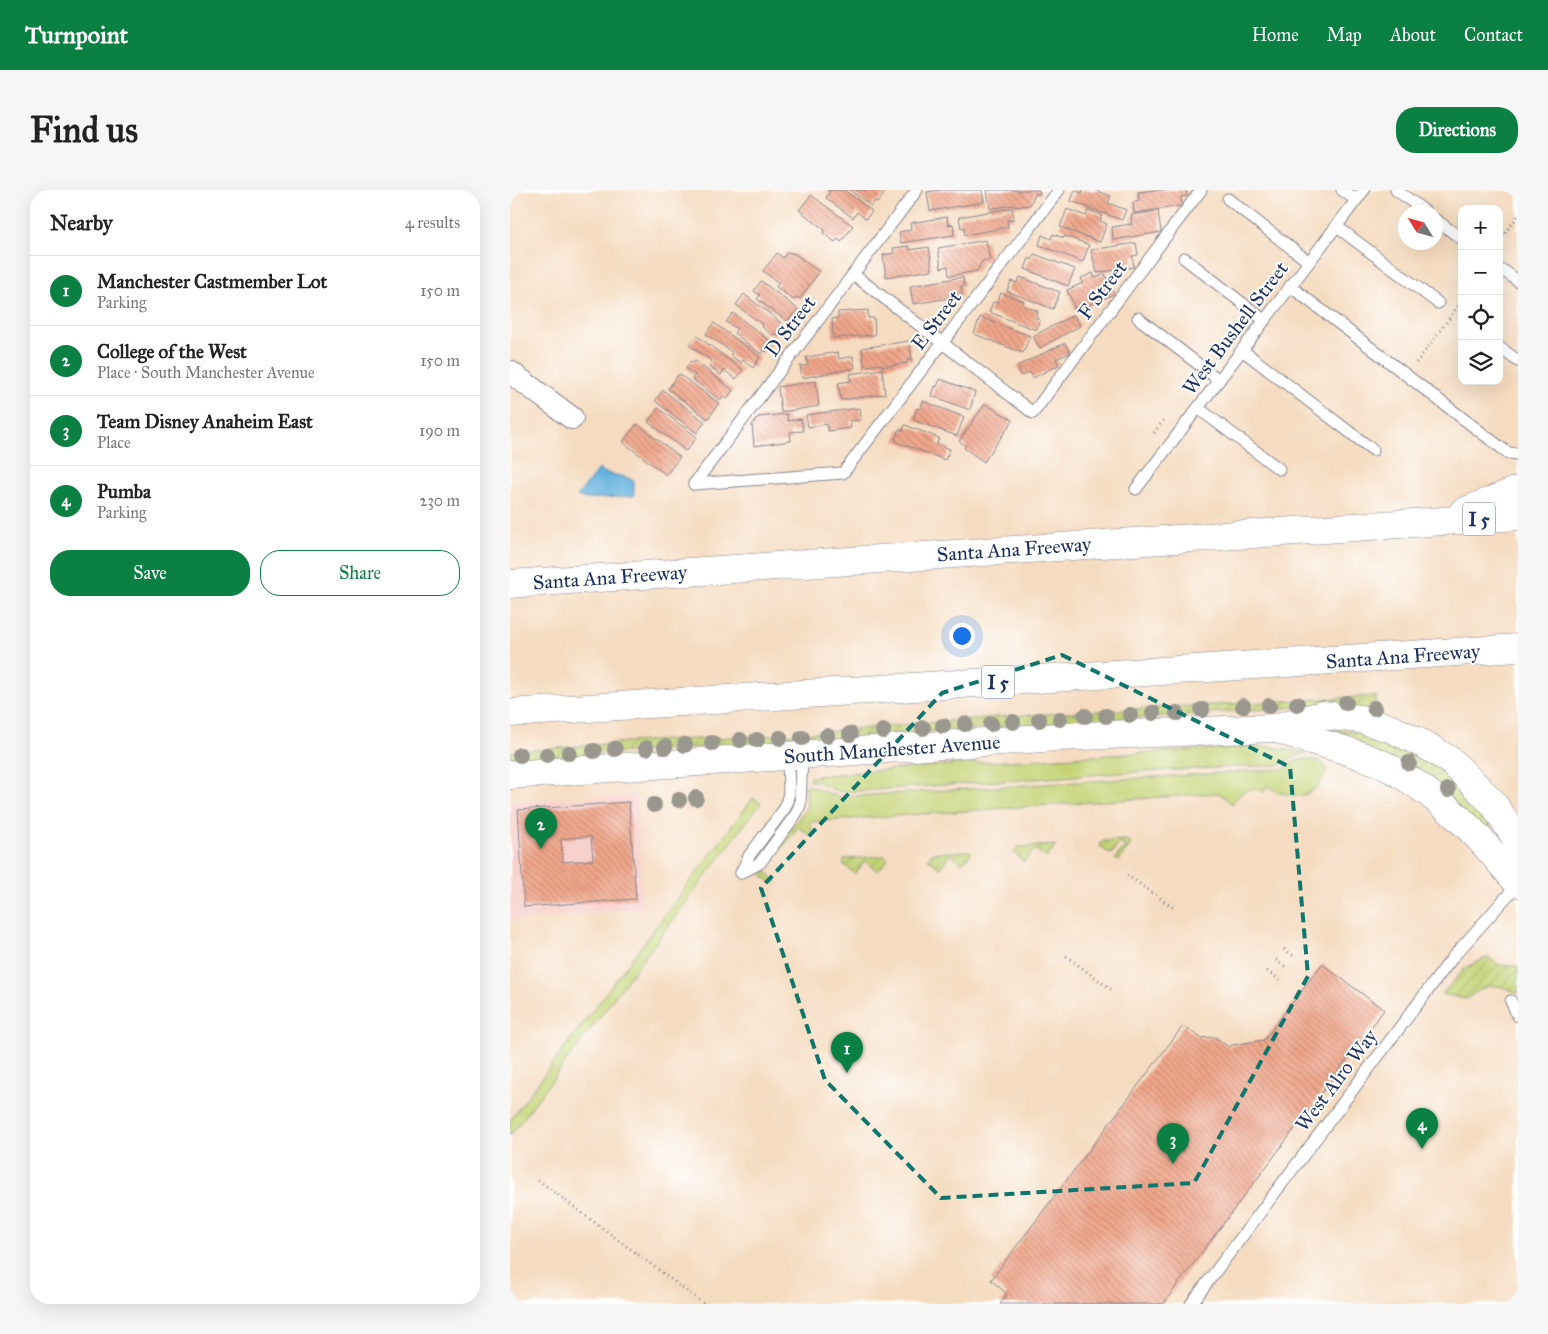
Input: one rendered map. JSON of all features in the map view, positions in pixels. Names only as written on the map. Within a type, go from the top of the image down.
[{"type":"main road","points":[[1441,521],[1518,490]]},
{"type":"main road","name":"Santa Ana Freeway","points":[[510,584],[1518,516]]},
{"type":"main road","name":"Santa Ana Freeway","points":[[510,712],[1518,648]]},
{"type":"main road","points":[[1485,651],[1518,657]]},
{"type":"main road","name":"South Manchester Avenue","points":[[510,775],[1058,738],[1274,728],[1322,715],[1360,719],[1392,729],[1451,761],[1493,804],[1517,840],[1518,868]]},
{"type":"main road","name":"South Manchester Avenue","points":[[1274,728],[1298,738],[1357,754],[1382,764],[1423,789],[1467,826],[1518,884]]},
{"type":"street","points":[[510,372],[572,418]]},
{"type":"lane","name":"D Street","points":[[843,473],[694,484],[916,190]]},
{"type":"lane","name":"E Street","points":[[843,473],[1059,190]]},
{"type":"lane","name":"F Street","points":[[942,343],[1033,413],[1201,190]]},
{"type":"lane","points":[[1342,190],[1356,200]]},
{"type":"lane","name":"West Bushell Street","points":[[1136,488],[1364,190]]},
{"type":"lane","points":[[1396,190],[1416,205]]},
{"type":"lane","points":[[1228,199],[1309,262]]},
{"type":"lane","points":[[1443,225],[1458,236]]},
{"type":"lane","points":[[1336,226],[1438,303]]},
{"type":"lane","points":[[1184,258],[1264,320]]},
{"type":"lane","points":[[1504,271],[1518,281]]},
{"type":"lane","points":[[853,274],[942,343]]},
{"type":"lane","points":[[1290,286],[1508,453],[1518,454]]},
{"type":"lane","points":[[1138,318],[1219,380]]},
{"type":"lane","points":[[1242,350],[1373,450]]},
{"type":"lane","points":[[1503,351],[1518,361]]},
{"type":"lane","points":[[1198,408],[1279,469]]},
{"type":"lane","points":[[795,756],[800,805],[796,814],[760,863],[742,874],[749,856],[785,808],[795,756]]},
{"type":"lane","name":"West Alro Way","points":[[1191,1304],[1453,957],[1518,884]]},
{"type":"lane","points":[[1511,1001],[1518,1016]]},
{"type":"path","points":[[1503,236],[1518,216]]},
{"type":"path","points":[[1416,364],[1458,307]]},
{"type":"path","points":[[1154,433],[1165,418]]},
{"type":"path","points":[[1127,874],[1174,908]]},
{"type":"path","points":[[1284,949],[1296,958]]},
{"type":"path","points":[[1066,956],[1112,990]]},
{"type":"path","points":[[1276,960],[1288,969]]},
{"type":"path","points":[[1267,971],[1280,980]]},
{"type":"path","points":[[538,1180],[704,1304]]},
{"type":"highlighted area","points":[[1062,655],[1290,767],[1308,976],[1194,1183],[941,1198],[825,1080],[761,888],[942,693]]},
{"type":"shaded area","points":[[636,795],[643,907],[510,922],[510,802]]},
{"type":"green space","points":[[1377,696],[1374,714],[1315,706],[510,760],[510,752],[627,742],[799,734],[1008,716]]},
{"type":"green space","points":[[1309,728],[1343,730],[1381,738],[1432,763],[1447,774],[1474,800],[1485,815],[1497,839]]},
{"type":"green space","points":[[1244,747],[1272,747],[1308,753],[1298,755],[1280,765],[1134,772],[844,792],[834,790],[818,782],[809,781],[811,777],[816,776],[956,764]]},
{"type":"green space","points":[[1298,760],[1316,760],[1325,765],[1327,771],[1314,789],[1309,793],[1299,796],[1281,793],[1266,786],[1264,792],[1250,790],[1242,793],[1232,804],[1219,793],[811,822],[813,837],[798,827],[765,871],[777,881],[775,883],[766,879],[761,870],[807,807],[806,785],[840,797],[1282,769]]},
{"type":"green space","points":[[753,798],[761,803],[510,1136],[510,1120]]},
{"type":"green space","points":[[1127,840],[1131,844],[1119,861],[1115,859],[1125,846],[1120,843],[1111,854],[1101,848],[1100,843],[1103,841]]},
{"type":"green space","points":[[1056,845],[1047,858],[1035,849],[1024,862],[1014,853],[1018,847]]},
{"type":"green space","points":[[970,851],[972,853],[962,863],[950,854],[940,868],[928,859],[932,853]]},
{"type":"green space","points":[[885,856],[888,859],[878,871],[865,861],[855,874],[843,864],[845,859]]},
{"type":"green space","points":[[1488,957],[1499,965],[1518,966],[1518,994],[1503,987],[1491,986],[1480,990],[1467,999],[1442,994],[1465,968]]},
{"type":"water","points":[[599,469],[634,481],[634,496],[586,499],[577,496]]},
{"type":"building","points":[[827,190],[844,190],[872,211],[866,219],[857,212],[853,218],[826,198],[830,192]]},
{"type":"building","points":[[850,190],[879,190],[884,194],[877,203],[875,201],[871,206]]},
{"type":"building","points":[[940,190],[982,190],[984,202],[930,211],[927,192]]},
{"type":"building","points":[[987,190],[1039,190],[1040,194],[1035,194],[1030,205],[1014,207],[1013,205],[990,209]]},
{"type":"building","points":[[1075,190],[1082,193],[1083,190],[1094,190],[1111,196],[1108,203],[1126,210],[1122,220],[1071,201]]},
{"type":"building","points":[[1186,190],[1187,196],[1181,197],[1182,206],[1134,213],[1133,202],[1139,201],[1138,192]]},
{"type":"building","points":[[811,195],[853,226],[841,242],[838,239],[835,242],[823,233],[825,230],[799,210]]},
{"type":"building","points":[[1012,208],[1014,219],[1007,220],[1008,227],[965,235],[964,227],[961,228],[959,217]]},
{"type":"building","points":[[1067,209],[1086,216],[1088,210],[1102,215],[1100,221],[1107,224],[1100,242],[1060,227]]},
{"type":"building","points":[[1158,211],[1161,232],[1113,240],[1112,227],[1132,224],[1131,215]]},
{"type":"building","points":[[947,217],[948,225],[953,224],[954,235],[901,243],[899,232],[911,230],[910,223]]},
{"type":"building","points":[[1053,234],[1064,238],[1065,236],[1089,245],[1083,262],[1039,245],[1042,235],[1051,239]]},
{"type":"building","points":[[986,240],[990,260],[982,261],[977,271],[949,276],[948,266],[941,268],[938,248]]},
{"type":"building","points":[[1136,243],[1138,255],[1132,256],[1134,267],[1097,273],[1091,250]]},
{"type":"building","points":[[909,246],[910,250],[929,247],[932,270],[886,277],[883,255],[894,253],[893,248]]},
{"type":"building","points":[[787,252],[795,254],[819,272],[800,299],[797,297],[794,300],[776,287],[779,283],[763,271],[777,253],[783,258]]},
{"type":"building","points":[[1034,254],[1075,269],[1068,286],[1025,269],[1029,258],[1032,260]]},
{"type":"building","points":[[1093,273],[1095,278],[1105,274],[1114,294],[1076,311],[1067,290],[1083,283],[1081,278]]},
{"type":"building","points":[[963,277],[964,286],[961,286],[962,296],[913,304],[910,286]]},
{"type":"building","points":[[1020,277],[1060,292],[1053,309],[1007,291],[1011,281],[1017,283]]},
{"type":"building","points":[[761,281],[798,309],[787,321],[757,299],[760,295],[754,291]]},
{"type":"building","points":[[1001,293],[1024,301],[1023,305],[1038,311],[1036,318],[1040,320],[1036,330],[989,312],[993,302],[997,303]]},
{"type":"building","points":[[744,294],[784,325],[776,335],[772,335],[762,327],[763,325],[736,305]]},
{"type":"building","points":[[868,310],[868,318],[874,318],[875,335],[833,338],[832,319],[838,318],[838,312]]},
{"type":"building","points":[[733,313],[773,343],[766,352],[764,350],[761,354],[734,333],[737,329],[726,322]]},
{"type":"building","points":[[1074,315],[1080,326],[1040,348],[1033,336]]},
{"type":"building","points":[[980,317],[1030,336],[1023,353],[974,334]]},
{"type":"building","points":[[714,323],[760,357],[753,368],[743,360],[741,363],[730,355],[732,352],[706,334]]},
{"type":"building","points":[[697,336],[743,370],[736,379],[724,370],[721,375],[709,366],[712,361],[689,345]]},
{"type":"building","points":[[909,341],[912,360],[907,360],[907,363],[882,367],[882,364],[864,366],[862,348]]},
{"type":"building","points":[[1065,343],[1070,353],[1056,359],[1059,365],[1033,378],[1030,372],[1022,376],[1017,366]]},
{"type":"building","points":[[838,352],[839,359],[853,356],[855,368],[802,378],[800,366],[808,365],[806,357]]},
{"type":"building","points":[[691,361],[694,363],[695,361],[733,390],[727,399],[723,396],[720,400],[692,379],[695,375],[686,368]]},
{"type":"building","points":[[882,369],[885,394],[841,400],[838,383],[851,381],[850,374]]},
{"type":"building","points":[[679,374],[719,403],[708,419],[668,389]]},
{"type":"building","points":[[940,379],[975,392],[970,410],[932,396],[935,386],[937,387]]},
{"type":"building","points":[[816,381],[819,406],[781,412],[778,387]]},
{"type":"building","points":[[663,390],[705,422],[697,433],[655,401]]},
{"type":"building","points":[[923,401],[964,417],[957,436],[913,420],[917,408],[920,409]]},
{"type":"building","points":[[985,404],[1013,420],[984,462],[964,448],[966,446],[959,441]]},
{"type":"building","points":[[658,408],[697,437],[686,451],[648,422]]},
{"type":"building","points":[[860,408],[861,420],[850,421],[851,428],[828,431],[827,424],[808,427],[806,415]]},
{"type":"building","points":[[787,414],[788,421],[801,419],[803,431],[790,432],[791,441],[754,446],[752,425],[758,417]]},
{"type":"building","points":[[637,424],[680,457],[666,475],[623,442]]},
{"type":"building","points":[[905,425],[939,438],[937,444],[950,449],[945,460],[895,441],[899,429],[903,431]]},
{"type":"building","points":[[629,802],[636,899],[524,907],[518,810]],"holes":[[[591,836],[593,860],[563,862],[561,839]]]},
{"type":"building","points":[[1322,964],[1384,1010],[1163,1304],[1000,1304],[1007,1294],[991,1280],[1183,1026],[1201,1038],[1215,1037],[1230,1048],[1232,1045],[1264,1040]]},
{"type":"place","name":"College of the West","points":[[541,849]]},
{"type":"place","name":"Manchester Castmember Lot","points":[[847,1073]]},
{"type":"place","name":"Pumba","points":[[1422,1149]]},
{"type":"place","name":"Team Disney Anaheim East","points":[[1173,1164]]}]
